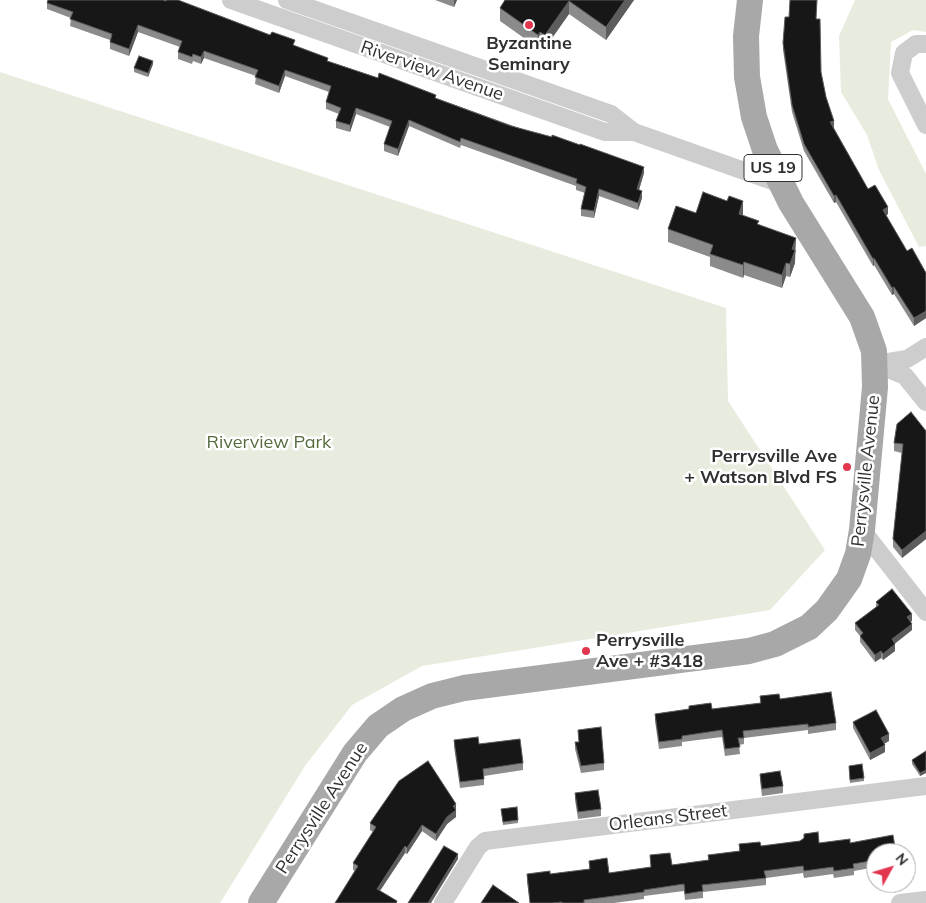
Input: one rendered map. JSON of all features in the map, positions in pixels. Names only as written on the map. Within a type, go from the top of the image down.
[{"type":"main road","name":"Perrysville Avenue","points":[[261,903],[344,768],[366,739],[390,716],[417,702],[448,691],[749,651],[787,640],[809,627],[827,610],[843,590],[854,567],[862,530],[876,364],[872,340],[862,316],[781,184],[765,150],[750,97],[746,56],[750,0]]},
{"type":"street","name":"Riverview Avenue","points":[[231,0],[605,132],[634,132]]},
{"type":"street","name":"Riverview Avenue","points":[[286,0],[611,114],[634,132],[781,184]]},
{"type":"street","points":[[926,44],[916,44],[904,53],[900,73],[926,125]]},
{"type":"street","points":[[876,364],[907,359],[926,347]]},
{"type":"street","points":[[876,364],[905,376],[926,402]]},
{"type":"street","points":[[862,530],[926,612]]},
{"type":"street","name":"Orleans Street","points":[[443,903],[478,846],[485,841],[926,786]]},
{"type":"street","points":[[900,903],[926,900]]},
{"type":"green space","points":[[855,0],[926,0],[926,32],[913,30],[891,42],[888,99],[926,174],[926,246],[919,247],[879,170],[867,135],[841,92],[839,36]]},
{"type":"green space","name":"Riverview Park","points":[[0,72],[726,308],[728,401],[825,550],[770,610],[422,666],[352,705],[305,766],[220,903],[0,903]]},
{"type":"building","points":[[48,0],[178,0],[270,35],[272,32],[295,40],[293,45],[328,58],[327,61],[378,78],[379,73],[436,95],[435,98],[511,126],[552,137],[552,135],[644,167],[637,189],[642,191],[638,203],[599,189],[594,211],[581,209],[586,187],[576,183],[577,179],[461,138],[460,142],[409,120],[398,149],[384,144],[392,121],[356,108],[350,125],[336,121],[341,108],[326,102],[331,86],[285,70],[279,86],[255,77],[258,70],[204,51],[201,57],[193,54],[192,57],[178,52],[182,41],[138,25],[129,49],[110,42],[112,34],[70,19],[73,12],[47,3]]},
{"type":"building","points":[[505,0],[625,0],[606,27],[569,1],[545,35],[540,32],[538,35],[500,8]]},
{"type":"building","points":[[790,0],[817,0],[816,19],[820,19],[821,72],[826,97],[834,121],[830,122],[868,189],[875,185],[888,207],[883,210],[907,251],[912,248],[926,273],[926,311],[914,318],[873,259],[804,144],[792,105],[783,43],[785,17],[789,17]]},
{"type":"building","points":[[139,56],[153,61],[148,73],[134,68]]},
{"type":"building","points":[[703,192],[727,201],[729,196],[743,201],[739,214],[759,221],[757,224],[796,238],[792,249],[795,250],[790,264],[786,263],[782,275],[744,262],[743,265],[710,254],[713,245],[668,229],[676,206],[696,213]]},
{"type":"building","points":[[911,412],[926,431],[926,531],[902,550],[893,539],[903,444],[894,443],[897,424]]},
{"type":"building","points":[[892,589],[912,614],[907,617],[912,624],[892,639],[895,644],[883,654],[881,651],[875,655],[860,636],[863,633],[855,623],[879,605],[876,602]]},
{"type":"building","points":[[831,692],[836,723],[808,727],[808,724],[743,731],[744,738],[738,738],[740,747],[725,749],[722,730],[682,736],[682,739],[659,742],[655,714],[689,709],[689,706],[711,703],[712,709],[761,703],[760,696],[779,694],[780,699]]},
{"type":"building","points":[[876,710],[889,734],[881,738],[885,745],[870,753],[853,722]]},
{"type":"building","points":[[601,727],[604,763],[581,766],[575,742],[579,742],[578,730]]},
{"type":"building","points":[[478,737],[479,744],[520,739],[523,763],[483,769],[484,779],[460,782],[454,740]]},
{"type":"building","points":[[926,751],[926,770],[920,773],[912,760]]},
{"type":"building","points":[[428,761],[456,804],[453,806],[456,810],[447,817],[436,834],[422,825],[407,848],[405,846],[377,889],[397,901],[396,903],[335,903],[358,866],[353,863],[376,827],[370,823],[399,781]]},
{"type":"building","points":[[862,764],[864,778],[850,780],[849,766]]},
{"type":"building","points":[[780,771],[783,786],[762,789],[760,774]]},
{"type":"building","points":[[598,790],[601,809],[578,812],[575,793]]},
{"type":"building","points":[[517,807],[518,820],[503,822],[501,809]]},
{"type":"building","points":[[818,832],[819,843],[850,839],[850,843],[893,835],[894,843],[866,843],[866,862],[853,864],[854,868],[834,871],[833,867],[804,871],[803,866],[764,871],[766,878],[702,885],[703,891],[685,894],[684,884],[644,890],[644,892],[584,900],[584,903],[530,903],[527,874],[550,871],[550,874],[590,869],[589,861],[607,858],[609,873],[651,867],[650,855],[670,853],[672,865],[709,860],[708,855],[740,851],[739,844],[760,842],[761,846],[800,841],[804,838],[804,834]]},
{"type":"building","points":[[444,846],[458,854],[428,903],[408,903]]},
{"type":"building","points":[[493,885],[519,903],[481,903]]},
{"type":"place","name":"Byzantine Seminary","points":[[529,25]]},
{"type":"place","name":"Perrysville Ave + Watson Blvd FS","points":[[847,467]]},
{"type":"place","name":"Perrysville Ave + #3418","points":[[586,651]]}]
